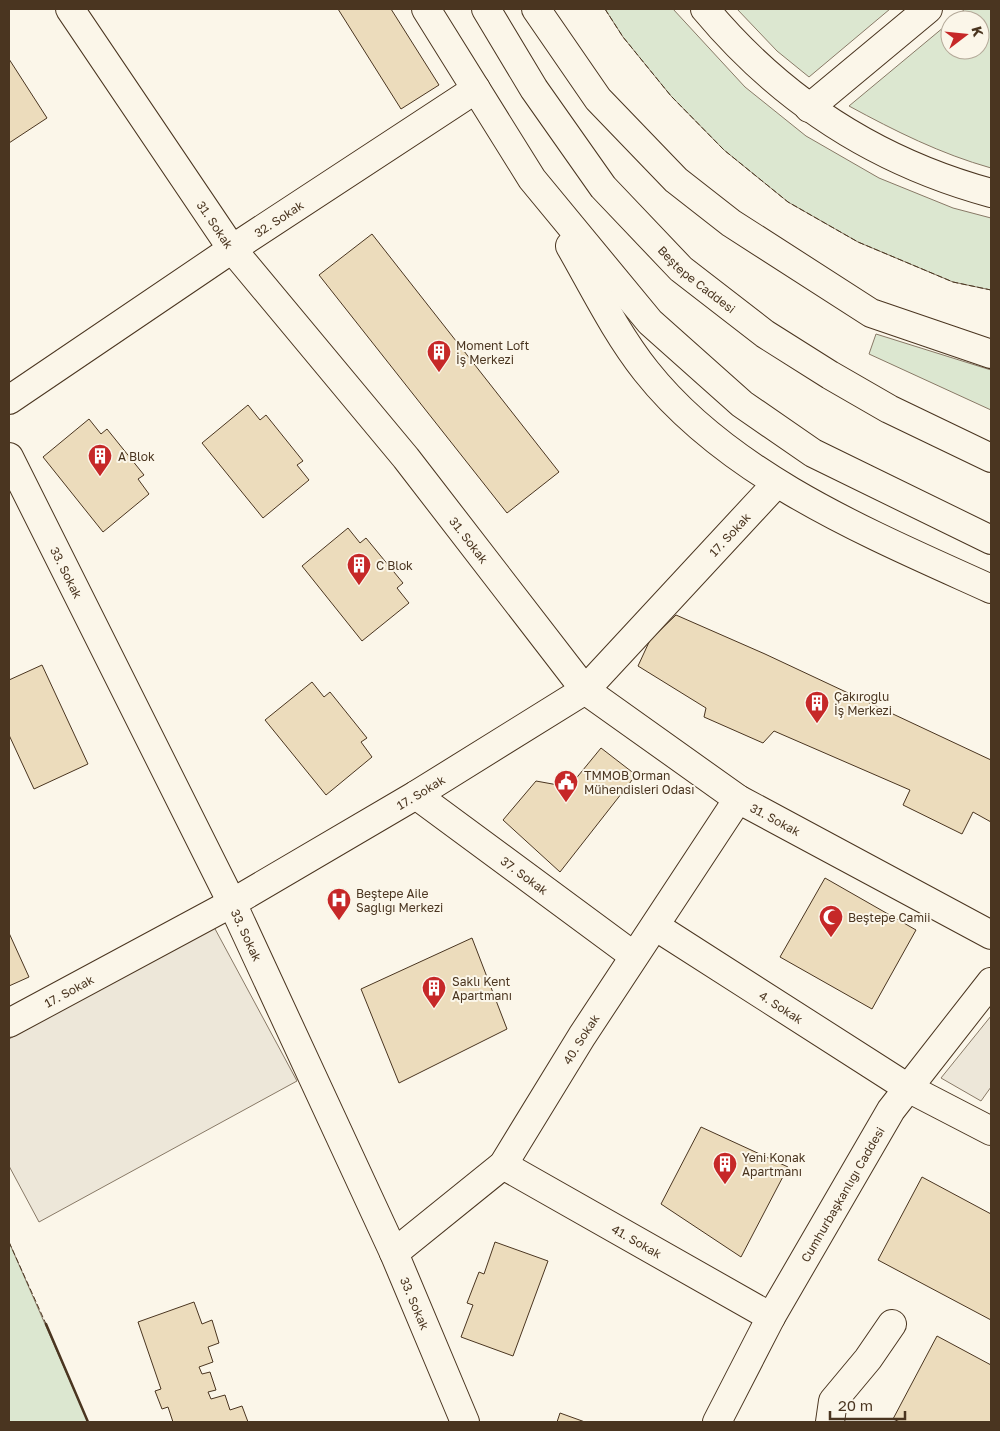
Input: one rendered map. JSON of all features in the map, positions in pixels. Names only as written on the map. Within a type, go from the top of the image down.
[{"type":"street","name":"31. Sokak","points":[[70,9],[232,249],[406,458],[585,690],[738,799],[991,935]]},
{"type":"street","points":[[426,9],[532,179],[612,321],[646,372],[691,420],[776,484],[905,550],[991,589]]},
{"type":"street","name":"Beştepe Caddesi","points":[[486,9],[534,89],[603,187],[681,269],[765,334],[830,375],[889,408],[991,458]]},
{"type":"street","points":[[536,9],[598,99],[676,180],[732,223],[871,312],[984,349]]},
{"type":"street","points":[[705,9],[761,69],[820,116],[890,156],[960,185],[991,194]]},
{"type":"street","points":[[809,108],[928,9]]},
{"type":"street","name":"32. Sokak","points":[[9,400],[232,249],[476,89]]},
{"type":"street","points":[[532,179],[650,322],[742,404],[814,453],[991,540]]},
{"type":"street","name":"33. Sokak","points":[[9,457],[232,903],[394,1253],[465,1422]]},
{"type":"street","name":"17. Sokak","points":[[9,1023],[232,903],[416,795],[585,690],[776,484]]},
{"type":"street","name":"37. Sokak","points":[[416,795],[634,956]]},
{"type":"street","name":"40. Sokak","points":[[394,1253],[503,1165],[582,1036],[738,799]]},
{"type":"street","name":"4. Sokak","points":[[654,926],[908,1088],[991,1131]]},
{"type":"street","name":"Cumhurbaşkanlığı Caddesi","points":[[720,1422],[771,1317],[891,1110],[991,982]]},
{"type":"street","name":"41. Sokak","points":[[503,1165],[771,1317]]},
{"type":"street","points":[[830,1422],[833,1401],[892,1324]]},
{"type":"green space","points":[[605,9],[673,9],[745,87],[806,136],[879,178],[953,208],[991,218],[991,290],[953,282],[858,242],[788,202],[724,150],[671,96],[623,37]]},
{"type":"green space","points":[[737,9],[890,9],[809,77],[777,51]]},
{"type":"green space","points":[[991,9],[991,168],[954,156],[918,141],[849,106],[940,30],[940,60],[990,60],[990,10],[964,10]]},
{"type":"green space","points":[[876,334],[991,370],[991,410],[869,354]]},
{"type":"green space","points":[[9,1242],[88,1422],[9,1422]]},
{"type":"shaded area","points":[[214,927],[297,1081],[39,1222],[9,1166],[9,1039]]},
{"type":"shaded area","points":[[991,1016],[991,1087],[981,1101],[941,1078]]},
{"type":"building","points":[[338,9],[391,9],[439,85],[401,109]]},
{"type":"building","points":[[9,59],[47,118],[9,143]]},
{"type":"building","name":"Moment Loft İş Merkezi","points":[[372,234],[559,472],[507,513],[319,275]]},
{"type":"building","points":[[248,405],[260,420],[266,415],[303,461],[297,465],[309,480],[263,518],[202,443]]},
{"type":"building","name":"A Blok","points":[[89,419],[101,434],[107,429],[144,475],[138,479],[149,494],[103,532],[43,457]]},
{"type":"building","name":"C Blok","points":[[348,528],[360,543],[366,538],[403,583],[397,588],[409,603],[362,641],[302,566]]},
{"type":"building","name":"Çakıroğlu İş Merkezi","points":[[676,615],[765,654],[991,760],[991,822],[973,812],[962,834],[903,805],[910,790],[774,731],[763,743],[704,717],[706,708],[638,666],[650,640]]},
{"type":"building","points":[[42,665],[88,764],[34,789],[9,735],[9,680]]},
{"type":"building","points":[[312,682],[324,697],[330,692],[367,738],[361,742],[372,757],[326,795],[265,720]]},
{"type":"building","name":"TMMOB Orman Mühendisleri Odası","points":[[601,748],[636,775],[560,872],[503,820],[536,781],[569,787]]},
{"type":"building","points":[[825,878],[916,930],[872,1009],[780,957]]},
{"type":"building","points":[[9,933],[29,977],[9,986]]},
{"type":"building","name":"Saklı Kent Apartmanı","points":[[472,938],[507,1029],[399,1083],[361,989]]},
{"type":"building","name":"Yeni Konak Apartmanı","points":[[701,1127],[788,1167],[741,1257],[661,1204]]},
{"type":"building","points":[[922,1177],[991,1214],[991,1320],[878,1260]]},
{"type":"building","points":[[495,1242],[548,1261],[513,1356],[461,1337],[473,1305],[467,1303],[479,1272],[484,1274]]},
{"type":"building","points":[[194,1302],[202,1324],[212,1320],[219,1343],[208,1347],[213,1362],[199,1367],[202,1374],[210,1372],[216,1390],[208,1392],[211,1399],[225,1395],[230,1410],[242,1406],[248,1422],[173,1422],[168,1407],[162,1409],[155,1391],[161,1389],[138,1322]]},
{"type":"building","points":[[937,1336],[991,1365],[991,1422],[900,1422],[893,1419]]},
{"type":"building","points":[[560,1413],[585,1422],[557,1422]]},
{"type":"fence","points":[[605,9],[623,37],[671,96],[724,150],[788,202],[858,242],[953,282],[991,290]]},
{"type":"fence","points":[[9,1242],[46,1324]]},
{"type":"wall","points":[[46,1324],[88,1422]]},
{"type":"place","name":"Moment Loft İş Merkezi","points":[[439,373]]},
{"type":"place","name":"A Blok","points":[[100,477]]},
{"type":"place","name":"C Blok","points":[[359,586]]},
{"type":"place","name":"Çakıroğlu İş Merkezi","points":[[817,724]]},
{"type":"place","name":"TMMOB Orman Mühendisleri Odası","points":[[566,803]]},
{"type":"place","name":"Beştepe Aile Sağlığı Merkezi","points":[[339,921]]},
{"type":"place","name":"Beştepe Camii","points":[[831,938]]},
{"type":"place","name":"Saklı Kent Apartmanı","points":[[434,1009]]},
{"type":"place","name":"Yeni Konak Apartmanı","points":[[725,1185]]}]
